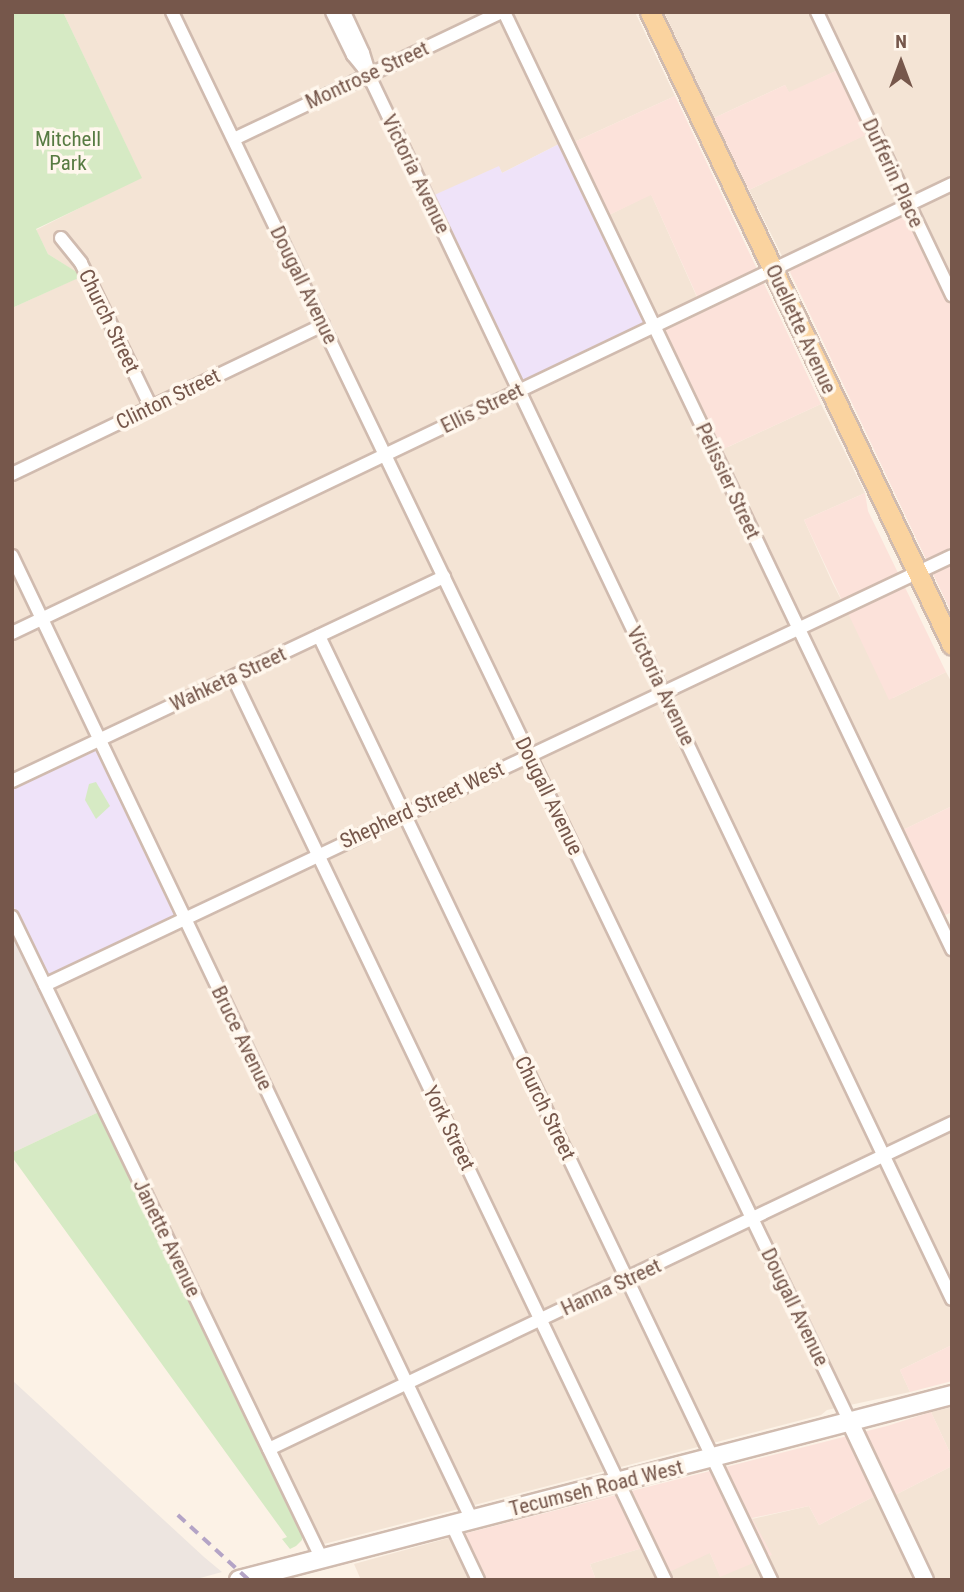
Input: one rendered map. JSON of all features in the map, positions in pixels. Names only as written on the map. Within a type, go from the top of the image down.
[{"type":"main road","name":"Ouellette Avenue","points":[[650,12],[952,645]]},
{"type":"main road","name":"Tecumseh Road West","points":[[239,1580],[952,1395]]},
{"type":"street","name":"Dougall Avenue","points":[[173,12],[925,1580]]},
{"type":"street","name":"Victoria Avenue","points":[[332,12],[353,55],[369,74]]},
{"type":"street","name":"Victoria Avenue","points":[[344,12],[363,52],[369,74],[952,1299]]},
{"type":"street","name":"Montrose Street","points":[[234,139],[502,12]]},
{"type":"street","name":"Pelissier Street","points":[[502,12],[952,949]]},
{"type":"street","name":"Dufferin Place","points":[[817,12],[952,295]]},
{"type":"street","name":"Ellis Street","points":[[12,633],[952,184]]},
{"type":"street","name":"Church Street","points":[[61,238],[81,263],[151,407]]},
{"type":"street","name":"Clinton Street","points":[[12,474],[323,325]]},
{"type":"street","name":"Bruce Avenue","points":[[12,556],[472,1520]]},
{"type":"street","name":"Shepherd Street West","points":[[45,985],[952,556]]},
{"type":"street","name":"Wahketa Street","points":[[12,781],[444,578]]},
{"type":"street","name":"Church Street","points":[[319,636],[771,1580]]},
{"type":"street","name":"York Street","points":[[233,677],[665,1580]]},
{"type":"street","name":"Janette Avenue","points":[[12,917],[321,1559]]},
{"type":"street","name":"Hanna Street","points":[[269,1449],[952,1123]]},
{"type":"street","points":[[452,1525],[478,1580]]},
{"type":"shaded area","points":[[63,12],[635,12],[675,96],[572,143],[559,144],[502,173],[499,167],[521,383],[655,317],[607,216],[651,194],[704,313],[663,332],[728,447],[821,404],[865,493],[804,520],[833,584],[893,698],[946,672],[952,683],[952,806],[901,831],[952,938],[952,1345],[900,1370],[910,1392],[827,1410],[821,1415],[320,1545],[48,978],[96,747],[12,788],[12,308],[82,276],[48,254],[36,230],[141,177]]},
{"type":"shaded area","points":[[664,12],[952,12],[952,308],[909,218],[798,260],[790,272],[749,190],[867,134],[838,70],[789,93],[785,85],[714,118]]},
{"type":"shaded area","points":[[838,70],[868,134],[749,190],[714,118],[785,85],[789,92]]},
{"type":"shaded area","points":[[675,96],[821,404],[719,451],[662,332],[704,312],[655,203],[651,195],[607,216],[572,143]]},
{"type":"shaded area","points":[[559,144],[645,322],[520,383],[432,196],[499,166],[502,173]]},
{"type":"shaded area","points":[[897,216],[910,218],[952,308],[952,614],[790,272],[798,260]]},
{"type":"shaded area","points":[[865,493],[868,511],[946,672],[889,700],[804,520]]},
{"type":"shaded area","points":[[96,747],[178,916],[48,978],[12,903],[12,788]]},
{"type":"shaded area","points":[[952,806],[952,912],[941,917],[901,831]]},
{"type":"shaded area","points":[[12,921],[103,1110],[12,1153]]},
{"type":"shaded area","points":[[952,1345],[952,1381],[910,1392],[900,1370]]},
{"type":"shaded area","points":[[12,1380],[222,1572],[193,1580],[12,1580]]},
{"type":"shaded area","points":[[952,1407],[952,1457],[931,1412]]},
{"type":"shaded area","points":[[931,1412],[952,1457],[952,1466],[897,1494],[873,1497],[819,1525],[809,1506],[752,1518],[772,1555],[720,1577],[710,1553],[665,1574],[652,1545],[590,1564],[596,1580],[484,1580],[463,1534],[887,1426]]},
{"type":"shaded area","points":[[952,1466],[952,1580],[596,1580],[590,1564],[652,1545],[710,1553],[720,1576],[752,1519],[809,1506],[819,1525],[873,1497],[897,1494]]},
{"type":"shaded area","points":[[463,1534],[484,1580],[361,1580],[354,1564]]},
{"type":"green space","name":"Mitchell Park","points":[[12,12],[63,12],[142,178],[36,229],[48,254],[83,276],[12,308]]},
{"type":"green space","points":[[96,782],[110,806],[96,819],[85,800],[89,784]]},
{"type":"green space","points":[[103,1110],[302,1534],[302,1540],[290,1549],[282,1539],[287,1537],[12,1157],[12,1153]]},
{"type":"railway","points":[[178,1515],[249,1580]]}]
